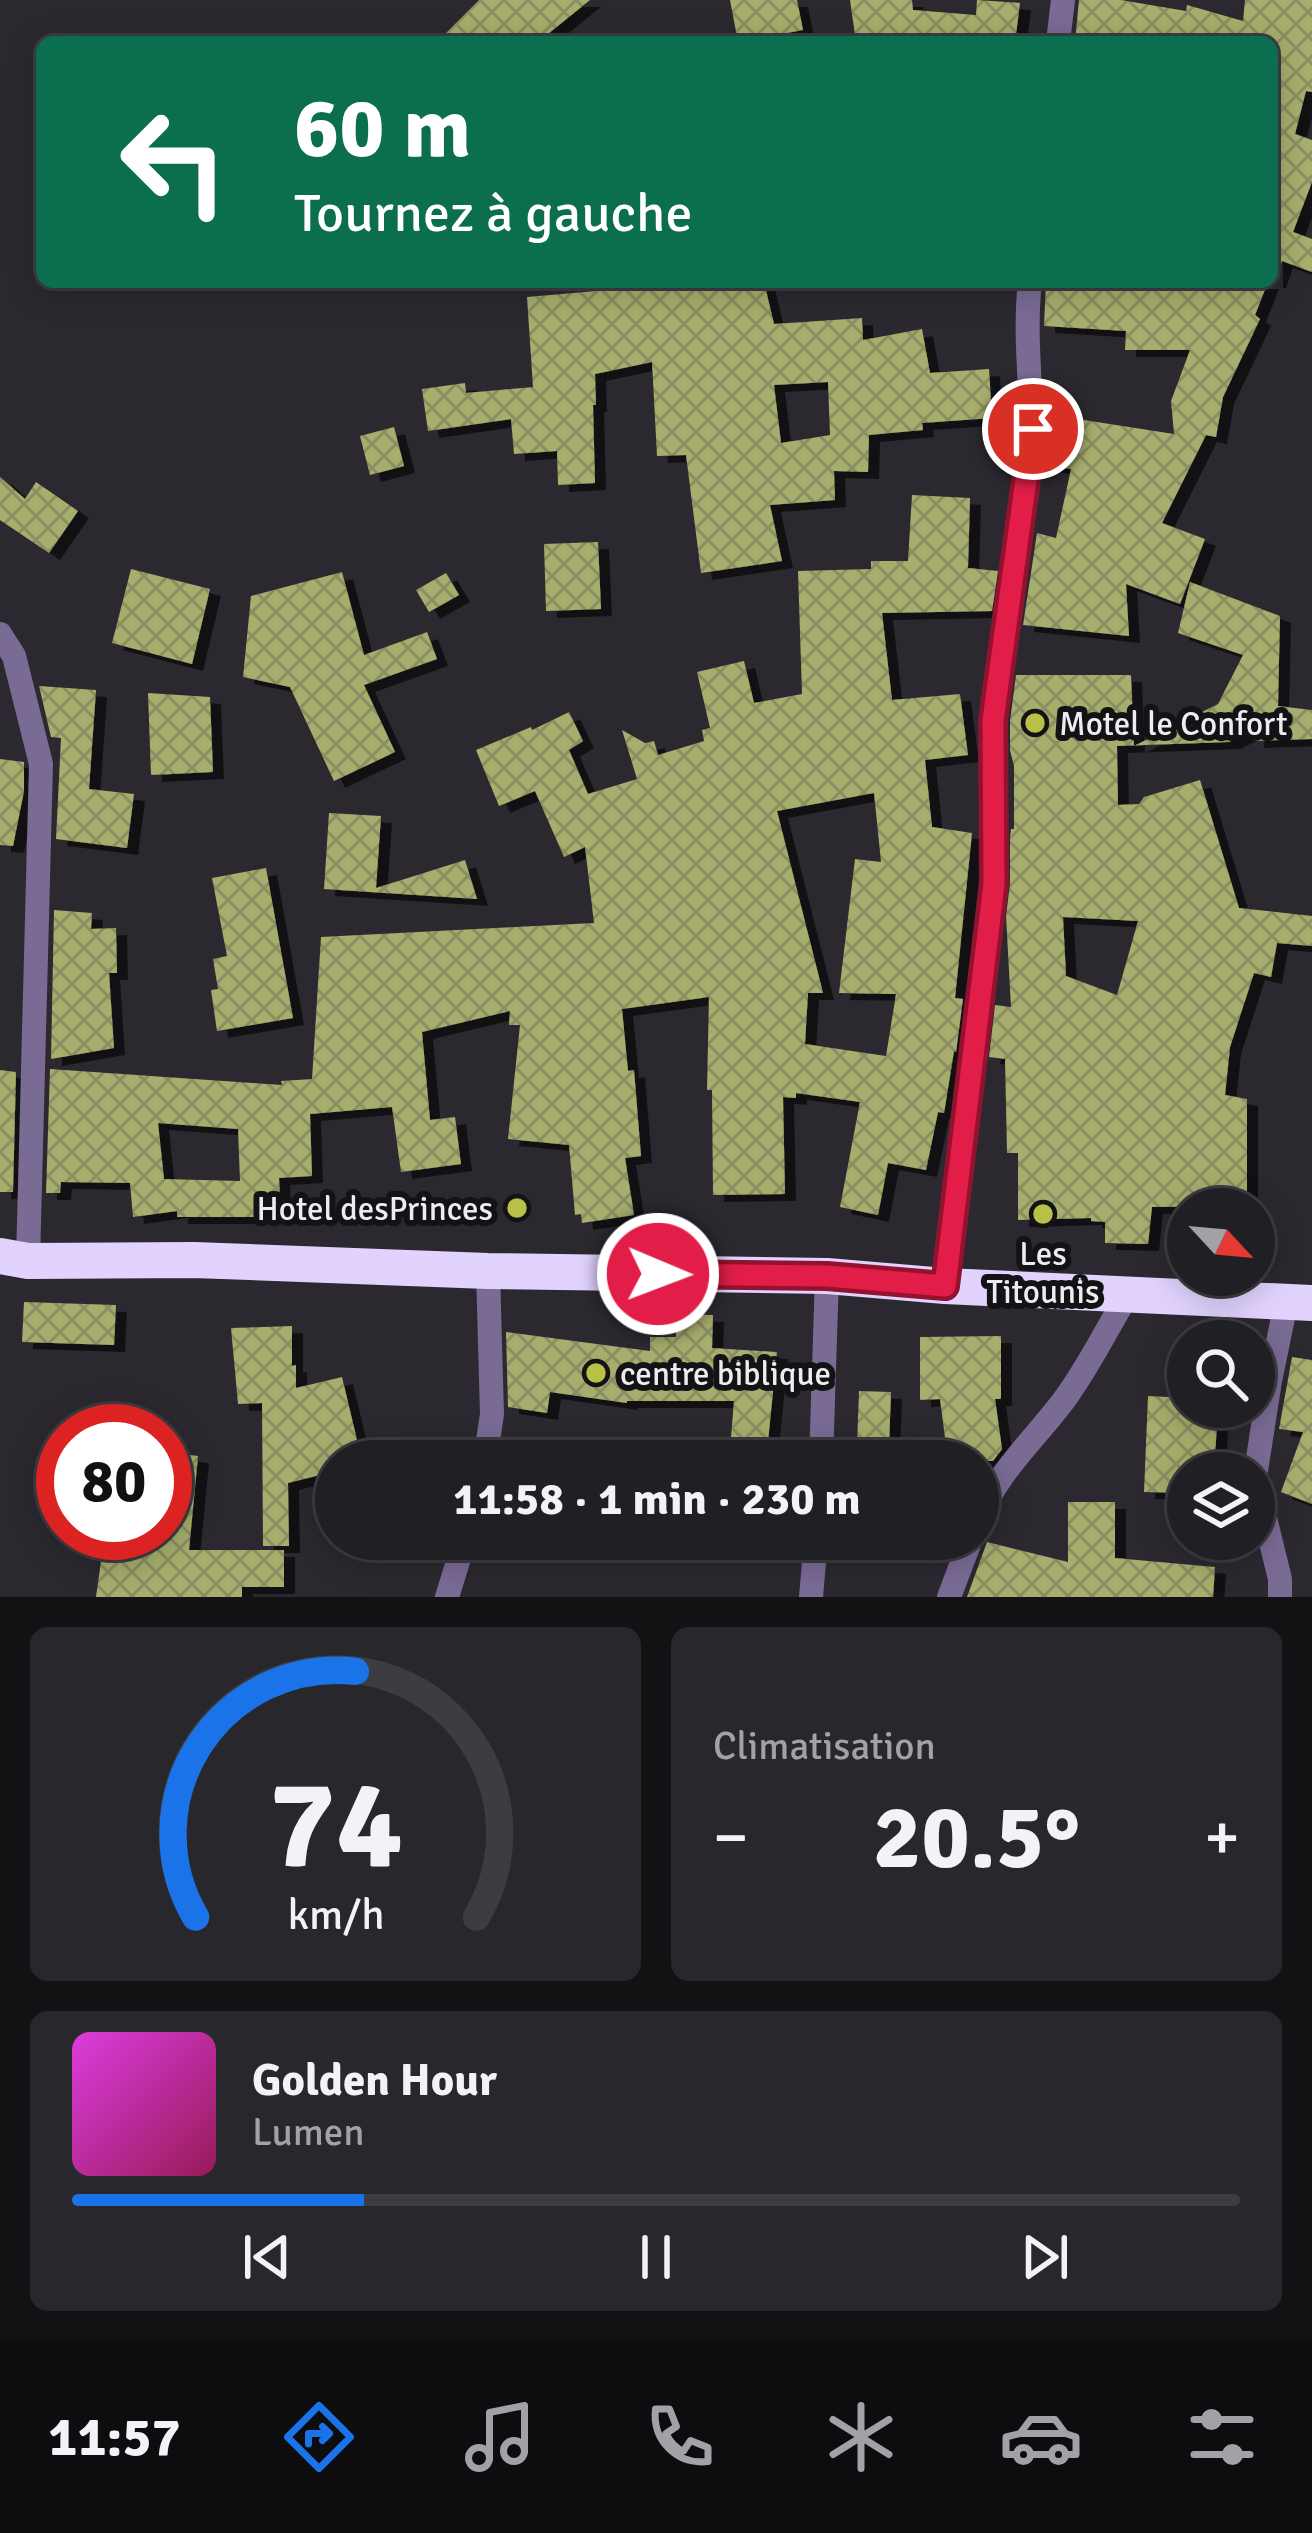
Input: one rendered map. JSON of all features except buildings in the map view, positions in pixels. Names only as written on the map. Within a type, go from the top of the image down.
[{"type":"highway","points":[[14,1258],[827,1276],[1299,1303]]},
{"type":"street","points":[[1059,36],[1064,0]]},
{"type":"street","points":[[945,1286],[994,884],[993,720],[1031,458],[1029,288]]},
{"type":"street","points":[[0,634],[14,656],[41,764],[14,1258]]},
{"type":"street","points":[[488,1271],[492,1414],[488,1440]]},
{"type":"street","points":[[822,1440],[827,1276]]},
{"type":"street","points":[[999,1484],[1066,1398],[1127,1296]]},
{"type":"street","points":[[1280,1597],[1280,1579],[1255,1477],[1270,1381],[1299,1303]]},
{"type":"street","points":[[447,1597],[458,1560]]},
{"type":"street","points":[[811,1597],[814,1560]]},
{"type":"street","points":[[949,1597],[963,1560]]},
{"type":"place","name":"Motel le Confort","points":[[1035,723]]},
{"type":"place","name":"Hotel desPrinces","points":[[517,1208]]},
{"type":"place","name":"Les Titounis","points":[[1043,1214]]},
{"type":"place","name":"centre biblique","points":[[596,1373]]},
{"type":"route","points":[[658,1274],[827,1276],[945,1286],[994,884],[993,720],[1033,429]]}]
